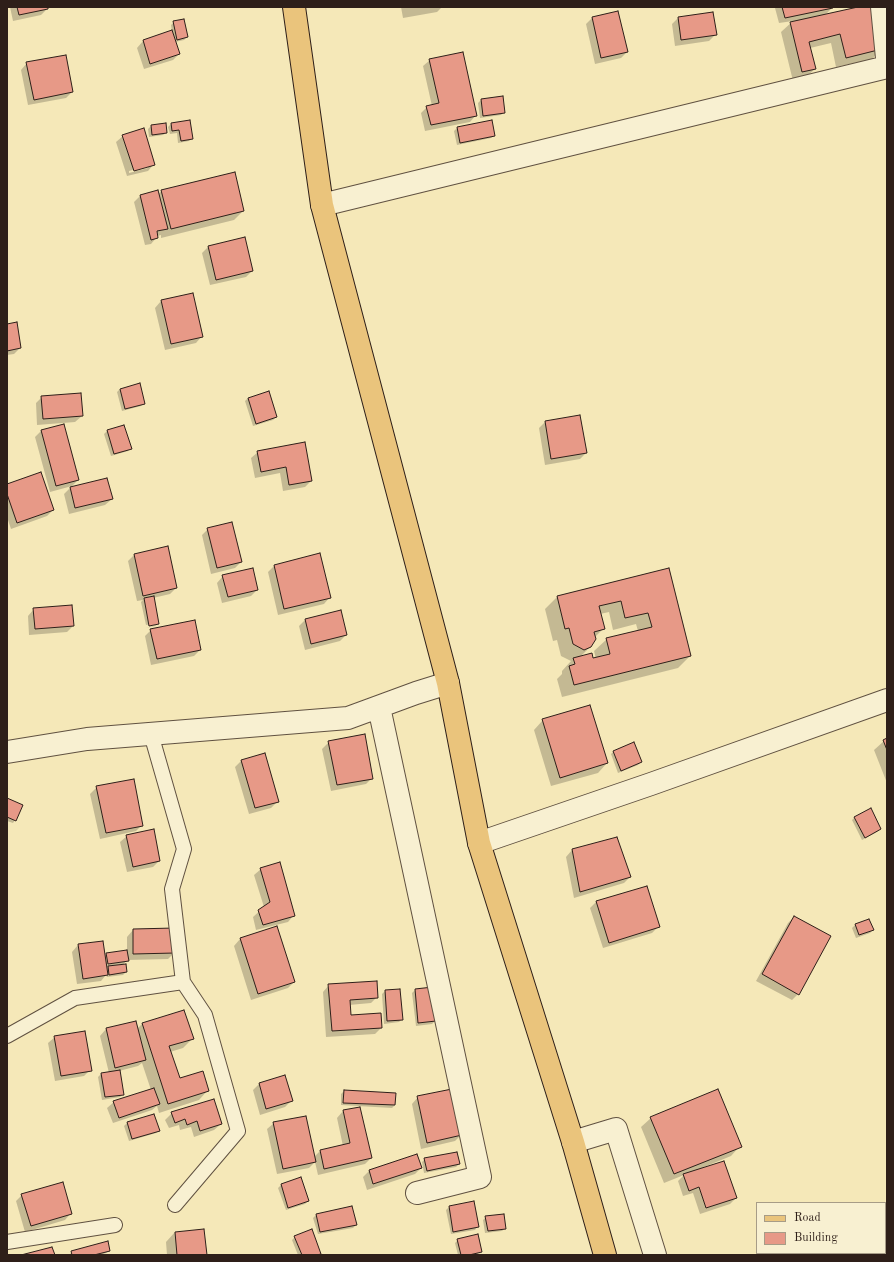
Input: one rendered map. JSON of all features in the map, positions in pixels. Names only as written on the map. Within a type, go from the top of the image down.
[{"type":"main road","points":[[294,7],[322,206],[448,683],[479,844],[573,1142],[605,1255]]},
{"type":"street","points":[[882,7],[887,58]]},
{"type":"street","points":[[322,206],[887,67]]},
{"type":"street","points":[[7,752],[87,739],[348,718],[448,683]]},
{"type":"street","points":[[479,844],[887,700]]},
{"type":"street","points":[[379,707],[480,1177],[417,1193]]},
{"type":"street","points":[[573,1142],[616,1129],[655,1255]]},
{"type":"lane","points":[[151,734],[184,849],[172,889],[183,982],[205,1015],[238,1132],[175,1205]]},
{"type":"lane","points":[[7,1036],[75,998],[183,982]]},
{"type":"lane","points":[[7,1242],[115,1225]]},
{"type":"building","points":[[17,7],[48,7],[48,9],[19,15]]},
{"type":"building","points":[[782,7],[833,7],[833,8],[785,18]]},
{"type":"building","points":[[858,7],[873,7],[882,49],[846,58],[840,34],[809,42],[816,69],[802,72],[790,22]]},
{"type":"building","points":[[618,11],[628,52],[601,58],[592,17]]},
{"type":"building","points":[[713,12],[717,35],[681,40],[678,17]]},
{"type":"building","points":[[184,19],[188,37],[177,40],[173,21]]},
{"type":"building","points":[[172,30],[180,54],[150,64],[143,40]]},
{"type":"building","points":[[463,52],[477,116],[431,125],[426,106],[439,103],[429,59]]},
{"type":"building","points":[[66,55],[73,92],[34,100],[26,62]]},
{"type":"building","points":[[503,96],[505,113],[483,116],[481,99]]},
{"type":"building","points":[[190,120],[193,139],[181,141],[179,130],[172,131],[171,123]]},
{"type":"building","points":[[492,120],[495,136],[460,143],[457,127]]},
{"type":"building","points":[[166,123],[167,133],[152,135],[151,125]]},
{"type":"building","points":[[144,128],[155,165],[134,171],[122,135]]},
{"type":"building","points":[[235,172],[244,211],[171,229],[161,190]]},
{"type":"building","points":[[158,190],[168,229],[157,231],[158,238],[151,240],[140,195]]},
{"type":"building","points":[[245,237],[253,271],[216,280],[208,246]]},
{"type":"building","points":[[193,293],[203,337],[171,344],[161,300]]},
{"type":"building","points":[[17,322],[21,348],[7,351],[7,324]]},
{"type":"building","points":[[140,383],[145,404],[125,409],[120,389]]},
{"type":"building","points":[[269,391],[277,417],[256,424],[248,398]]},
{"type":"building","points":[[81,393],[83,416],[43,419],[41,396]]},
{"type":"building","points":[[580,415],[587,453],[551,459],[545,421]]},
{"type":"building","points":[[64,424],[79,480],[56,486],[41,430]]},
{"type":"building","points":[[124,425],[132,449],[114,454],[107,430]]},
{"type":"building","points":[[305,442],[312,481],[289,485],[286,467],[261,472],[257,451]]},
{"type":"building","points":[[41,472],[54,510],[17,523],[7,494],[7,484]]},
{"type":"building","points":[[107,478],[113,499],[75,508],[70,487]]},
{"type":"building","points":[[232,522],[242,562],[217,568],[207,528]]},
{"type":"building","points":[[168,546],[177,588],[143,596],[134,554]]},
{"type":"building","points":[[320,553],[331,598],[284,609],[274,565]]},
{"type":"building","points":[[253,568],[258,590],[228,597],[222,575]]},
{"type":"building","points":[[669,568],[691,656],[574,685],[569,666],[575,664],[573,658],[592,653],[593,658],[610,654],[606,638],[652,627],[648,613],[625,618],[621,601],[599,606],[605,629],[594,632],[596,639],[591,647],[584,650],[573,644],[569,628],[565,629],[557,596]]},
{"type":"building","points":[[154,596],[159,624],[149,626],[144,598]]},
{"type":"building","points":[[72,605],[74,626],[35,629],[33,608]]},
{"type":"building","points":[[341,610],[347,635],[311,644],[305,619]]},
{"type":"building","points":[[195,620],[201,650],[157,659],[150,629]]},
{"type":"building","points":[[590,705],[608,763],[560,778],[542,719]]},
{"type":"building","points":[[365,734],[373,779],[337,785],[328,741]]},
{"type":"building","points":[[887,738],[887,750],[883,740]]},
{"type":"building","points":[[634,742],[642,762],[621,771],[613,751]]},
{"type":"building","points":[[265,753],[279,802],[255,808],[241,760]]},
{"type":"building","points":[[134,779],[143,826],[106,833],[96,786]]},
{"type":"building","points":[[7,798],[23,805],[16,821],[7,817]]},
{"type":"building","points":[[871,808],[881,829],[865,838],[854,817]]},
{"type":"building","points":[[154,829],[160,861],[133,867],[126,835]]},
{"type":"building","points":[[617,837],[631,877],[580,892],[572,849]]},
{"type":"building","points":[[280,862],[295,916],[263,925],[258,910],[270,902],[260,868]]},
{"type":"building","points":[[647,886],[660,927],[609,943],[596,901]]},
{"type":"building","points":[[794,916],[831,936],[799,995],[762,974]]},
{"type":"building","points":[[869,919],[874,930],[859,935],[855,924]]},
{"type":"building","points":[[277,926],[295,982],[258,994],[240,938]]},
{"type":"building","points":[[175,928],[175,953],[133,954],[133,929]]},
{"type":"building","points":[[103,941],[108,975],[83,979],[78,944]]},
{"type":"building","points":[[127,950],[129,961],[108,964],[106,953]]},
{"type":"building","points":[[126,964],[127,972],[109,975],[108,966]]},
{"type":"building","points":[[377,981],[378,998],[350,1000],[351,1015],[381,1013],[382,1028],[332,1031],[328,984]]},
{"type":"building","points":[[433,987],[436,1021],[418,1023],[415,989]]},
{"type":"building","points":[[400,989],[403,1020],[387,1021],[385,990]]},
{"type":"building","points":[[184,1010],[194,1039],[169,1046],[180,1078],[203,1071],[209,1091],[168,1104],[142,1023]]},
{"type":"building","points":[[136,1021],[146,1060],[115,1068],[106,1028]]},
{"type":"building","points":[[85,1031],[92,1071],[61,1076],[54,1036]]},
{"type":"building","points":[[120,1070],[124,1095],[105,1097],[101,1073]]},
{"type":"building","points":[[285,1075],[293,1101],[266,1109],[259,1083]]},
{"type":"building","points":[[154,1088],[160,1104],[119,1118],[113,1101]]},
{"type":"building","points":[[452,1089],[462,1135],[427,1143],[417,1096]]},
{"type":"building","points":[[718,1089],[742,1147],[674,1174],[650,1117]]},
{"type":"building","points":[[344,1090],[396,1093],[395,1105],[343,1103]]},
{"type":"building","points":[[214,1099],[222,1124],[200,1131],[197,1121],[187,1125],[185,1119],[175,1123],[171,1112]]},
{"type":"building","points":[[360,1107],[372,1158],[324,1169],[320,1150],[350,1143],[343,1110]]},
{"type":"building","points":[[154,1114],[160,1131],[132,1139],[127,1122]]},
{"type":"building","points":[[306,1116],[316,1162],[283,1169],[273,1122]]},
{"type":"building","points":[[457,1152],[460,1164],[427,1171],[424,1158]]},
{"type":"building","points":[[417,1154],[422,1168],[373,1184],[369,1170]]},
{"type":"building","points":[[724,1161],[737,1198],[706,1208],[699,1187],[689,1191],[683,1174]]},
{"type":"building","points":[[301,1177],[309,1201],[288,1208],[281,1184]]},
{"type":"building","points":[[63,1182],[72,1214],[31,1226],[21,1194]]},
{"type":"building","points":[[474,1201],[479,1227],[453,1232],[449,1206]]},
{"type":"building","points":[[352,1206],[357,1225],[320,1232],[316,1214]]},
{"type":"building","points":[[504,1214],[506,1229],[488,1231],[485,1216]]},
{"type":"building","points":[[204,1229],[207,1255],[177,1255],[175,1232]]},
{"type":"building","points":[[312,1229],[321,1254],[302,1255],[294,1236]]},
{"type":"building","points":[[478,1234],[482,1252],[461,1255],[457,1239]]},
{"type":"building","points":[[108,1241],[110,1251],[94,1255],[72,1255],[71,1251]]},
{"type":"building","points":[[52,1247],[55,1255],[21,1255]]}]
